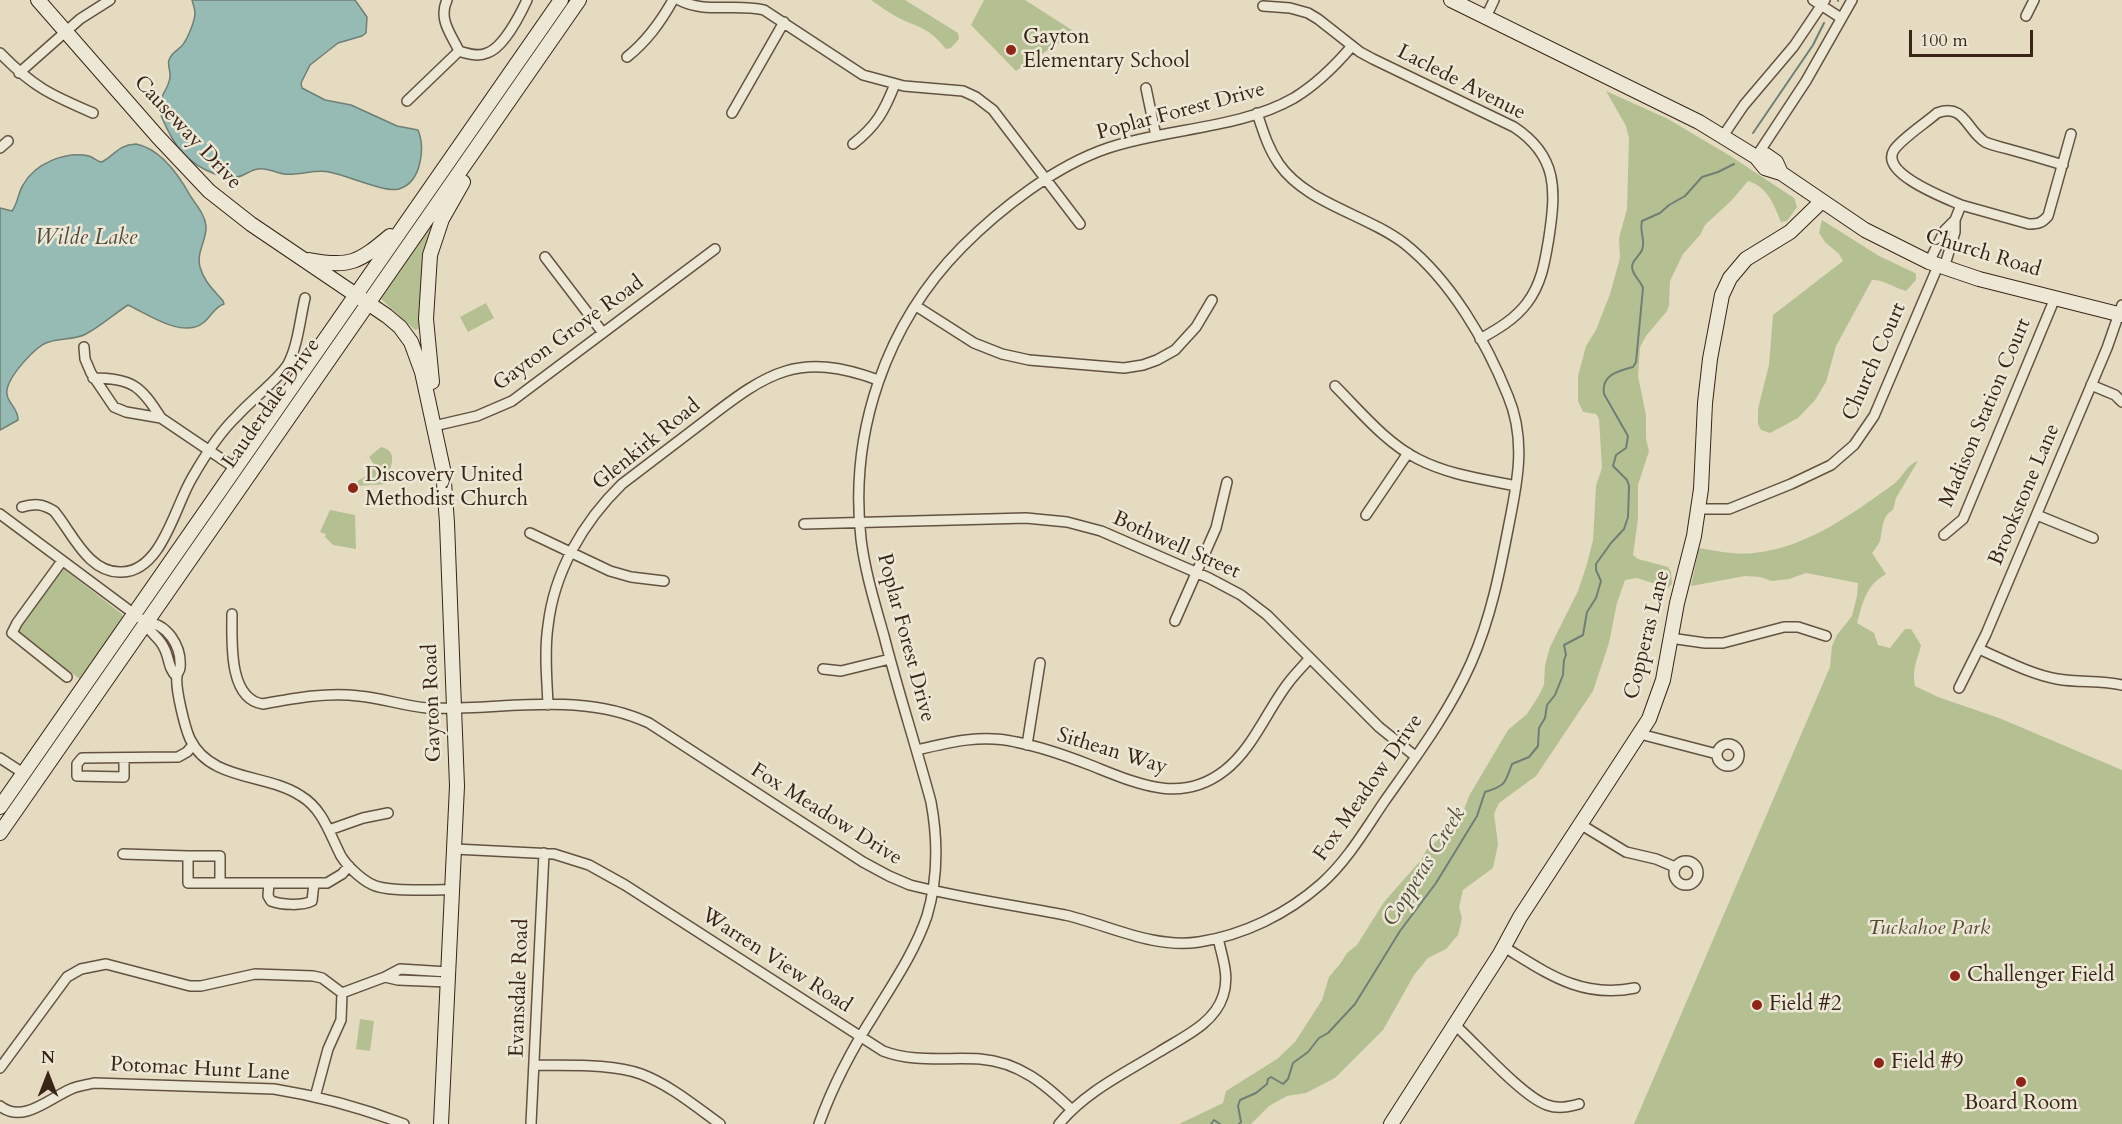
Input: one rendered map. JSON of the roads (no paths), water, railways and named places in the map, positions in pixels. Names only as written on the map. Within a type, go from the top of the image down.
[{"type":"main road","name":"Causeway Drive","points":[[38,0],[158,137],[209,191],[250,224],[368,303]]},
{"type":"main road","name":"Lauderdale Drive","points":[[0,833],[235,468],[561,0]]},
{"type":"main road","name":"Lauderdale Drive","points":[[0,807],[368,303],[579,0]]},
{"type":"main road","name":"Church Road","points":[[1451,0],[1670,106],[1756,157],[1766,155],[1776,162],[1781,173],[1822,201],[1884,240],[1937,265],[2055,298],[2121,311]]},
{"type":"main road","points":[[433,420],[432,377],[426,334],[428,268],[433,243],[447,209],[497,118]]},
{"type":"main road","name":"Copperas Lane","points":[[1391,1124],[1504,947],[1520,917],[1640,734],[1657,700],[1698,509],[1710,359],[1722,294],[1730,278],[1746,259],[1790,232],[1822,201]]},
{"type":"main road","points":[[305,259],[336,264],[359,259],[372,252],[405,224]]},
{"type":"main road","name":"Gayton Road","points":[[368,303],[400,327],[411,342],[422,372],[442,469],[458,786],[441,1124]]},
{"type":"street","points":[[19,73],[80,19],[110,0]]},
{"type":"street","points":[[447,0],[445,24],[459,51],[471,55],[494,50],[509,31],[527,0]]},
{"type":"street","points":[[627,57],[643,44],[656,28],[673,0]]},
{"type":"street","points":[[679,0],[699,7],[756,8],[770,13],[863,75],[895,84],[963,92],[982,100],[993,110],[1080,224]]},
{"type":"street","points":[[1486,17],[1494,0]]},
{"type":"street","points":[[1756,157],[1806,81],[1852,0]]},
{"type":"street","points":[[2026,16],[2034,0]]},
{"type":"street","points":[[1723,136],[1744,105],[1794,46],[1820,2],[1841,18]]},
{"type":"street","name":"Laclede Avenue","points":[[1263,6],[1290,8],[1308,13],[1352,46],[1374,59],[1514,127],[1530,139],[1546,160],[1552,178],[1554,195],[1540,281],[1528,302],[1514,318],[1480,339]]},
{"type":"street","points":[[732,113],[784,22]]},
{"type":"street","name":"Poplar Forest Drive","points":[[819,1124],[842,1069],[914,947],[927,916],[936,861],[934,821],[917,750],[869,583],[860,522],[859,492],[864,439],[878,380],[900,332],[940,270],[974,235],[1046,179],[1099,151],[1257,113],[1282,104],[1312,86],[1333,68],[1352,46]]},
{"type":"street","points":[[407,102],[459,51]]},
{"type":"street","points":[[0,53],[19,73],[48,94],[93,113]]},
{"type":"street","points":[[853,144],[876,123],[895,84]]},
{"type":"street","points":[[1146,88],[1156,136]]},
{"type":"street","points":[[2062,165],[1990,144],[1977,135],[1960,114],[1953,110],[1937,112],[1894,149],[1892,159],[1896,170],[1961,205],[2029,224],[2039,224],[2048,216],[2071,134]]},
{"type":"street","name":"Fox Meadow Drive","points":[[232,614],[231,644],[236,673],[245,694],[256,703],[343,695],[377,698],[412,706],[455,708],[587,705],[606,708],[649,723],[874,868],[899,881],[932,891],[1065,915],[1164,942],[1188,943],[1218,938],[1277,915],[1306,897],[1345,858],[1447,709],[1478,647],[1498,581],[1516,486],[1520,448],[1514,412],[1480,339],[1459,302],[1444,283],[1408,247],[1378,226],[1307,190],[1287,174],[1267,145],[1257,113]]},
{"type":"street","points":[[0,148],[8,141]]},
{"type":"street","points":[[1937,265],[1954,232],[1955,220],[1961,205]]},
{"type":"street","points":[[1937,265],[1946,230],[1955,220]]},
{"type":"street","name":"Gayton Grove Road","points":[[433,420],[477,416],[512,401],[715,249]]},
{"type":"street","points":[[545,257],[603,333]]},
{"type":"street","name":"Church Court","points":[[1698,509],[1720,511],[1729,509],[1831,465],[1854,445],[1874,416],[1937,265]]},
{"type":"street","points":[[22,507],[35,504],[48,507],[95,562],[113,572],[126,572],[140,566],[161,544],[191,479],[229,424],[288,364],[305,298]]},
{"type":"street","name":"Madison Station Court","points":[[1944,536],[1963,519],[2055,298]]},
{"type":"street","points":[[916,306],[974,343],[1002,354],[1029,360],[1125,368],[1150,363],[1175,350],[1191,334],[1212,300]]},
{"type":"street","name":"Brookstone Lane","points":[[1959,688],[1979,649],[2037,515],[2121,311]]},
{"type":"street","points":[[84,347],[85,360],[93,378],[114,407],[126,412],[161,418]]},
{"type":"street","name":"Glenkirk Road","points":[[548,705],[546,644],[550,612],[558,580],[594,514],[622,484],[756,383],[780,373],[812,367],[841,369],[878,380]]},
{"type":"street","points":[[93,378],[127,381],[139,388],[161,418],[235,468]]},
{"type":"street","points":[[2091,385],[2115,395],[2122,402]]},
{"type":"street","points":[[1335,386],[1382,432],[1416,459],[1448,472],[1516,486]]},
{"type":"street","points":[[1366,515],[1408,453]]},
{"type":"street","points":[[1175,621],[1216,528],[1227,482]]},
{"type":"street","points":[[0,514],[140,618],[148,631],[159,639],[164,646],[170,671],[177,677],[186,728],[194,745],[205,758],[224,769],[286,788],[300,795],[317,810],[342,858],[372,885],[396,889],[453,890]]},
{"type":"street","points":[[2037,515],[2093,538]]},
{"type":"street","name":"Bothwell Street","points":[[804,524],[1026,518],[1054,519],[1101,531],[1231,588],[1258,607],[1379,727],[1415,756]]},
{"type":"street","points":[[530,533],[610,571],[631,577],[663,581]]},
{"type":"street","points":[[62,561],[12,633],[67,677]]},
{"type":"street","points":[[1670,638],[1723,643],[1769,630],[1791,627],[1809,629],[1826,636]]},
{"type":"street","points":[[1979,649],[2036,673],[2057,679],[2100,681],[2122,685]]},
{"type":"street","name":"Sithean Way","points":[[917,750],[946,743],[995,739],[1027,745],[1142,785],[1171,789],[1195,786],[1214,777],[1234,763],[1289,682],[1310,658]]},
{"type":"street","points":[[823,669],[842,671],[890,659]]},
{"type":"street","points":[[1027,745],[1040,663]]},
{"type":"street","points":[[1640,734],[1717,754]]},
{"type":"street","points":[[124,758],[124,777],[77,776],[77,764],[82,758],[178,757],[194,745]]},
{"type":"street","points":[[0,758],[23,774]]},
{"type":"street","points":[[329,830],[363,818],[388,813]]},
{"type":"street","points":[[1580,824],[1626,852],[1656,859],[1675,867]]},
{"type":"street","name":"Warren View Road","points":[[455,849],[544,853],[577,860],[605,872],[883,1052],[907,1058],[979,1059],[1013,1067],[1040,1081],[1072,1110]]},
{"type":"street","name":"Evansdale Road","points":[[531,1124],[544,853]]},
{"type":"street","points":[[123,854],[220,856],[219,883]]},
{"type":"street","points":[[188,856],[188,883],[327,883],[350,866]]},
{"type":"street","points":[[268,883],[268,896],[271,901],[305,903],[312,901],[314,883]]},
{"type":"street","points":[[1059,1124],[1095,1091],[1195,1030],[1211,1017],[1220,1004],[1226,980],[1218,938]]},
{"type":"street","points":[[1504,947],[1567,983],[1614,992],[1635,988]]},
{"type":"street","points":[[0,1068],[67,976],[81,969],[101,964],[190,986],[201,986],[255,974],[313,976],[322,978],[342,993]]},
{"type":"street","points":[[342,993],[385,977],[398,980],[448,977]]},
{"type":"street","points":[[315,1097],[328,1049],[341,1020],[342,993]]},
{"type":"street","points":[[1455,1025],[1538,1101],[1555,1107],[1579,1104]]},
{"type":"street","points":[[535,1065],[614,1068],[640,1074],[670,1089],[720,1124]]},
{"type":"street","name":"Potomac Hunt Lane","points":[[0,1106],[11,1114],[27,1115],[69,1090],[94,1083],[274,1089],[315,1097],[404,1124]]},
{"type":"water","points":[[192,0],[355,0],[367,17],[366,33],[338,43],[310,65],[301,83],[302,88],[325,100],[351,105],[397,126],[418,130],[421,154],[413,179],[407,185],[393,190],[323,171],[290,174],[261,169],[234,178],[215,174],[197,165],[177,146],[160,113],[160,101],[169,83],[169,60],[184,43],[193,24],[195,13]]},
{"type":"water","name":"Wilde Lake","points":[[136,144],[154,152],[169,165],[202,214],[206,231],[199,256],[200,267],[224,304],[218,307],[203,323],[185,328],[164,323],[128,305],[86,334],[44,344],[24,362],[9,384],[7,394],[18,420],[0,430],[0,208],[12,211],[28,177],[52,160],[80,155],[102,162],[121,148]]},
{"type":"waterway","name":"Copperas Creek","points":[[1753,133],[1813,45],[1824,23]]},
{"type":"waterway","name":"Copperas Creek","points":[[1239,1124],[1241,1122],[1238,1106],[1240,1100],[1256,1093],[1267,1084],[1271,1077],[1283,1084],[1288,1079],[1293,1063],[1308,1052],[1319,1038],[1328,1033],[1355,1004],[1400,931],[1436,883],[1477,816],[1485,792],[1500,786],[1506,780],[1512,764],[1529,757],[1538,746],[1539,728],[1545,718],[1547,705],[1555,695],[1563,675],[1566,655],[1564,645],[1583,635],[1587,612],[1596,598],[1601,581],[1596,564],[1624,529],[1628,517],[1629,486],[1627,480],[1613,466],[1616,455],[1626,448],[1628,436],[1604,394],[1604,388],[1608,378],[1633,367],[1636,362],[1643,288],[1632,268],[1633,262],[1643,247],[1642,221],[1660,213],[1685,196],[1702,177],[1734,164]]},
{"type":"waterway","name":"Copperas Creek","points":[[1211,1124],[1214,1120],[1220,1124]]},
{"type":"place","name":"Gayton Elementary School","points":[[1011,50]]},
{"type":"place","name":"Discovery United Methodist Church","points":[[353,488]]},
{"type":"place","name":"Challenger Field","points":[[1955,976]]},
{"type":"place","name":"Field #2","points":[[1757,1005]]},
{"type":"place","name":"Field #9","points":[[1879,1063]]},
{"type":"place","name":"Board Room","points":[[2021,1082]]},
{"type":"park label","name":"Tuckahoe Park","points":[[1929,929]]}]
